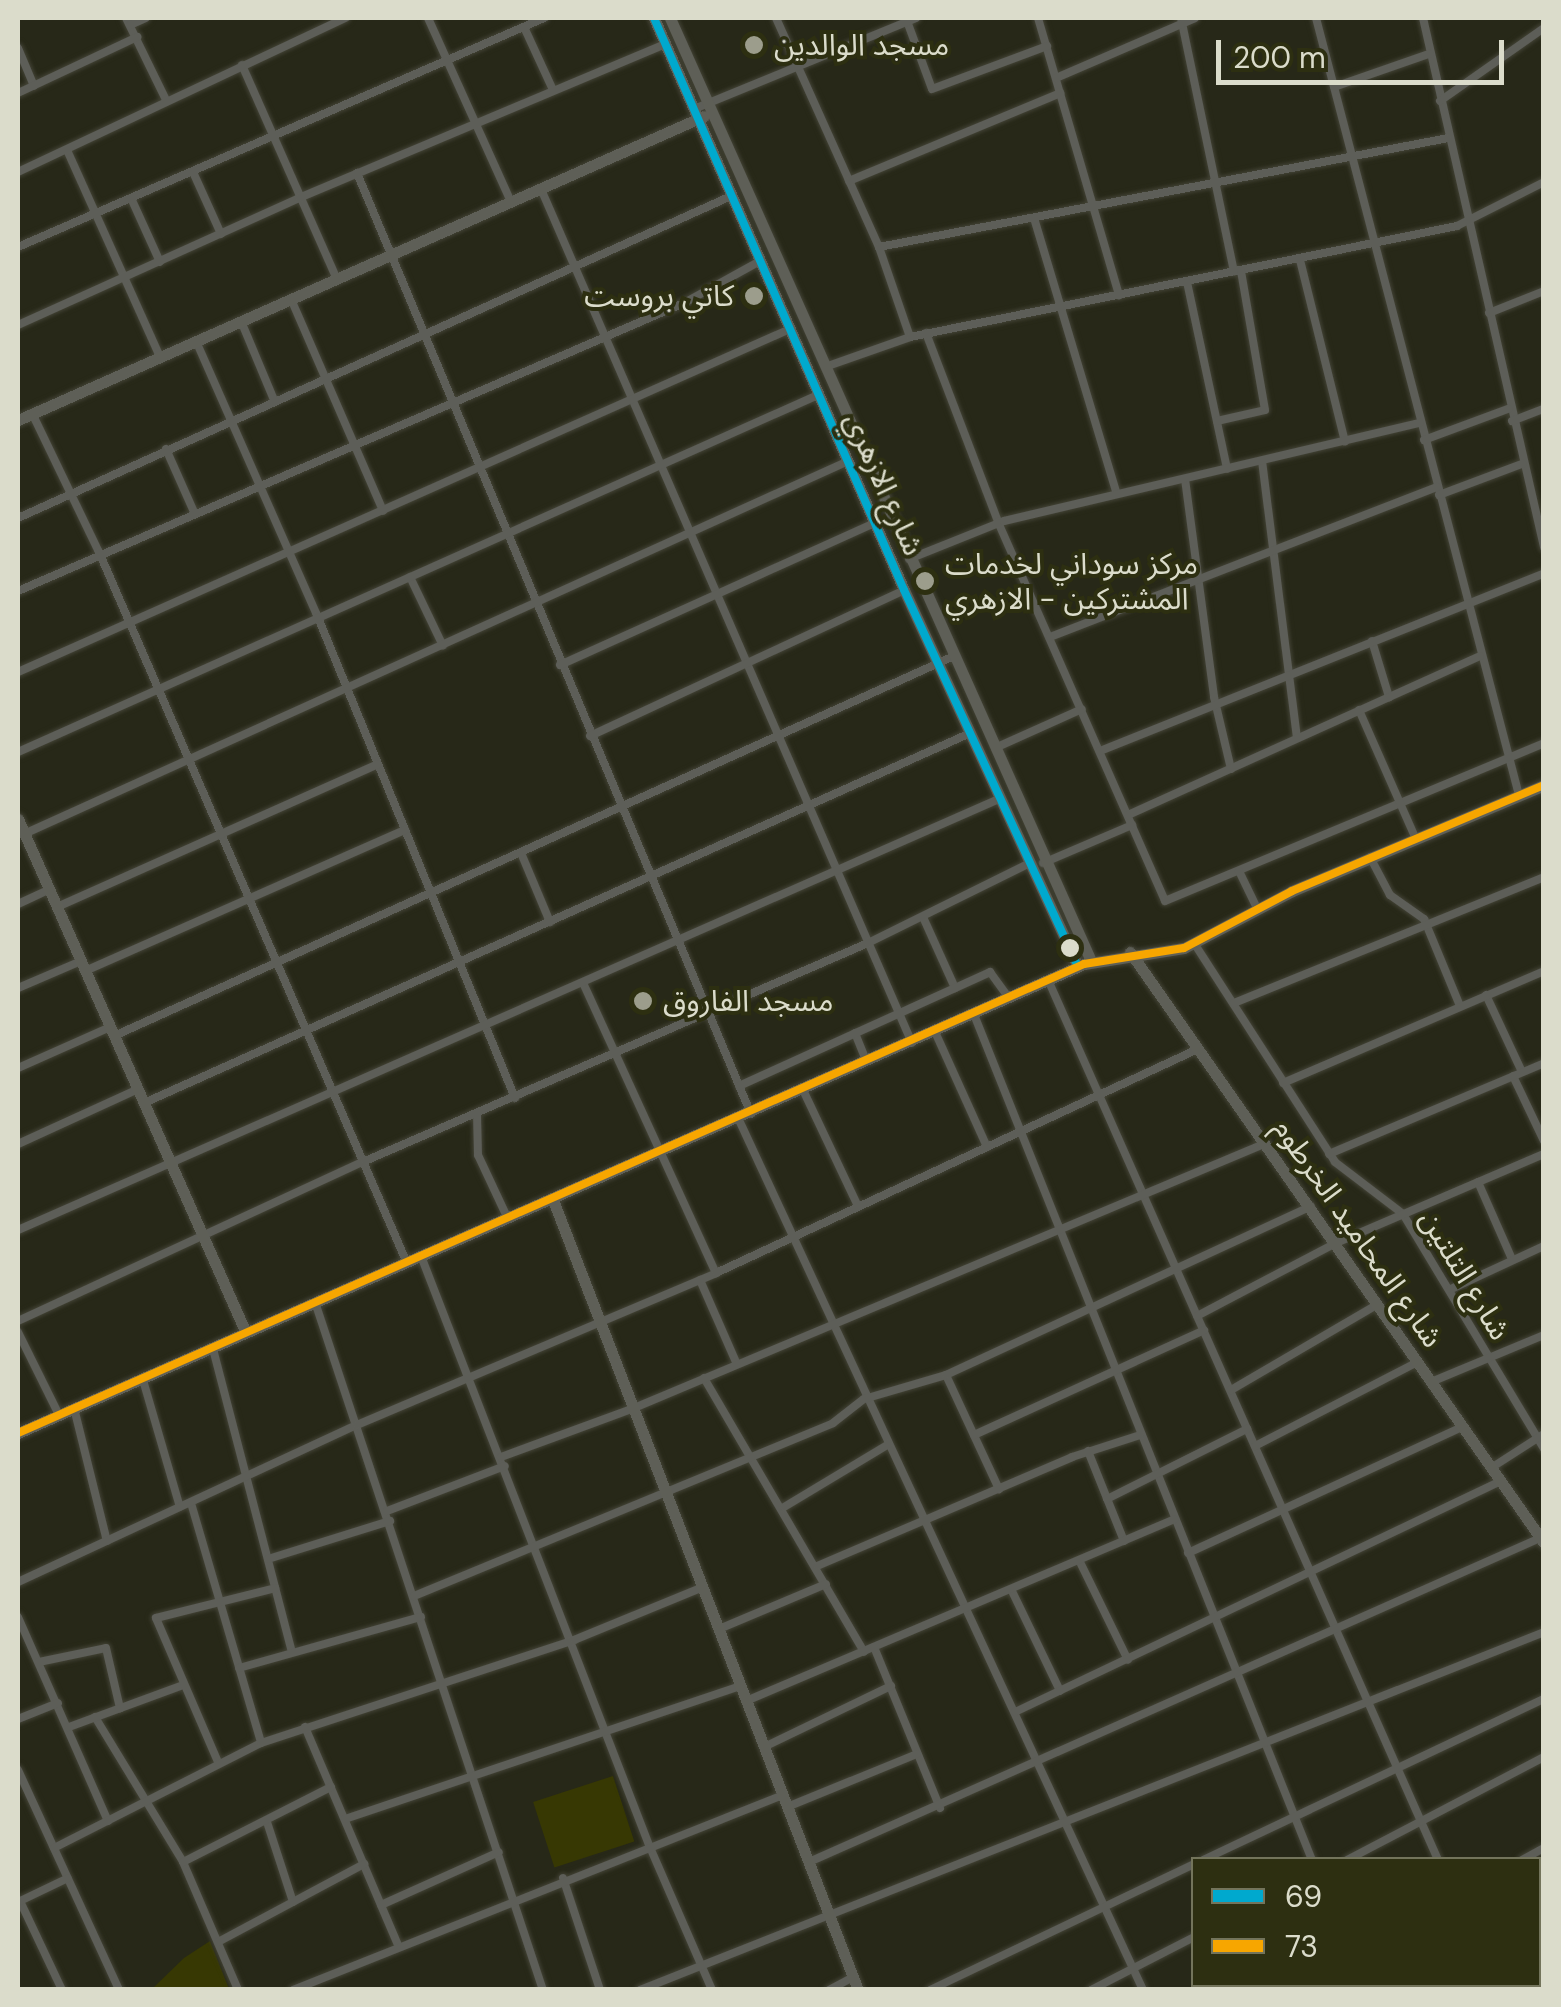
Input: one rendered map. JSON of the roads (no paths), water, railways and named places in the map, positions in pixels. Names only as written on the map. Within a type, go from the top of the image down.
[{"type":"street","points":[[146,18],[128,21],[166,100]]},
{"type":"street","points":[[18,172],[159,110],[166,100],[346,18]]},
{"type":"street","points":[[428,18],[512,202]]},
{"type":"street","points":[[18,247],[544,18]]},
{"type":"street","name":"شارع الازهري","points":[[654,18],[968,734],[1028,864],[1084,964]]},
{"type":"street","name":"شارع الازهري","points":[[670,18],[1084,964]]},
{"type":"street","points":[[776,18],[878,247],[910,336]]},
{"type":"street","points":[[1038,18],[1119,295]]},
{"type":"street","points":[[1056,78],[1182,20],[1195,18]]},
{"type":"street","points":[[1316,18],[1519,795]]},
{"type":"street","points":[[1423,18],[1448,138],[1471,221],[1508,409],[1544,547]]},
{"type":"street","points":[[1440,101],[1542,29],[1533,18]]},
{"type":"street","points":[[18,420],[541,189],[796,66],[912,19],[932,88],[1047,46]]},
{"type":"street","points":[[1182,20],[1265,410],[1217,421]]},
{"type":"street","points":[[524,27],[553,90]]},
{"type":"street","points":[[18,94],[137,37]]},
{"type":"street","points":[[18,325],[299,198],[666,44]]},
{"type":"street","points":[[18,48],[34,86]]},
{"type":"street","points":[[1334,87],[1430,54]]},
{"type":"street","points":[[242,65],[336,279]]},
{"type":"street","points":[[849,181],[1060,93]]},
{"type":"street","points":[[878,247],[1448,138]]},
{"type":"street","points":[[67,150],[122,280],[160,357]]},
{"type":"street","points":[[193,172],[221,234]]},
{"type":"street","points":[[357,173],[739,1086],[746,1117],[791,1238],[864,1400],[928,1521],[1143,1990]]},
{"type":"street","points":[[824,368],[910,336],[1375,245],[1471,221],[1544,182]]},
{"type":"street","points":[[541,189],[912,1045]]},
{"type":"street","points":[[18,518],[425,331],[732,196]]},
{"type":"street","points":[[131,198],[160,262]]},
{"type":"street","points":[[1034,218],[1116,494]]},
{"type":"street","points":[[1300,260],[1345,442]]},
{"type":"street","points":[[18,590],[449,400],[684,303],[760,261]]},
{"type":"street","points":[[1187,282],[1226,469]]},
{"type":"street","points":[[1489,313],[1544,291]]},
{"type":"street","points":[[291,299],[383,510]]},
{"type":"street","points":[[241,321],[274,400]]},
{"type":"street","points":[[18,672],[130,626],[790,328]]},
{"type":"street","points":[[926,333],[998,522],[1165,902],[1544,743]]},
{"type":"street","points":[[196,341],[262,484],[515,1098]]},
{"type":"street","points":[[18,752],[818,394]]},
{"type":"street","points":[[1424,440],[1508,409]]},
{"type":"street","points":[[1512,421],[1544,409]]},
{"type":"street","points":[[32,413],[68,495],[99,552],[218,833],[336,1092],[408,1262]]},
{"type":"street","points":[[909,558],[998,522],[1420,422]]},
{"type":"street","points":[[166,449],[194,512]]},
{"type":"street","points":[[24,834],[848,461]]},
{"type":"street","points":[[1262,461],[1296,738]]},
{"type":"street","points":[[1050,637],[1274,551],[1522,464]]},
{"type":"street","points":[[1185,479],[1215,704],[1231,769]]},
{"type":"street","points":[[1532,498],[1544,493]]},
{"type":"street","points":[[560,665],[875,523]]},
{"type":"street","points":[[1100,750],[1544,573]]},
{"type":"street","points":[[410,577],[442,646]]},
{"type":"street","points":[[590,736],[904,590]]},
{"type":"street","points":[[1372,641],[1389,697]]},
{"type":"street","points":[[1128,815],[1480,656]]},
{"type":"street","points":[[18,1068],[277,966],[952,657]]},
{"type":"street","points":[[992,750],[1082,709]]},
{"type":"street","points":[[1359,710],[1416,838]]},
{"type":"street","points":[[144,1103],[968,734]]},
{"type":"street","points":[[57,908],[378,764]]},
{"type":"street","points":[[18,1433],[912,1045],[1084,964],[1130,952],[1163,954],[1194,943],[1256,908],[1544,786]]},
{"type":"street","points":[[19,1226],[172,1165],[838,874],[999,799]]},
{"type":"street","points":[[18,819],[246,1333]]},
{"type":"street","points":[[1043,863],[1132,825]]},
{"type":"street","points":[[18,988],[248,900],[405,830]]},
{"type":"street","points":[[521,853],[550,922]]},
{"type":"street","points":[[1370,857],[1390,895],[1426,924],[1460,1006]]},
{"type":"street","points":[[18,1321],[365,1161],[868,943],[1028,864]]},
{"type":"street","points":[[1239,871],[1256,908]]},
{"type":"street","points":[[1234,1003],[1544,877]]},
{"type":"street","points":[[18,904],[48,890]]},
{"type":"street","points":[[923,916],[955,988]]},
{"type":"street","name":"شارع التلتين","points":[[1194,943],[1330,1154],[1403,1214],[1540,1436],[1544,1449]]},
{"type":"street","name":"شارع المحاميد الخرطوم","points":[[1130,952],[1542,1540]]},
{"type":"street","points":[[1283,1083],[1544,971]]},
{"type":"street","points":[[739,1086],[992,972],[1010,1000]]},
{"type":"street","points":[[1049,982],[1437,1857]]},
{"type":"street","points":[[584,985],[664,1152],[716,1273]]},
{"type":"street","points":[[1486,995],[1544,1141]]},
{"type":"street","points":[[974,1017],[1311,1857]]},
{"type":"street","points":[[855,1033],[868,1064]]},
{"type":"street","points":[[936,1034],[987,1147]]},
{"type":"street","points":[[18,1582],[248,1479],[357,1425],[472,1380],[716,1273],[1199,1048]]},
{"type":"street","points":[[1330,1154],[1544,1063]]},
{"type":"street","points":[[18,1144],[138,1089]]},
{"type":"street","points":[[804,1092],[858,1206]]},
{"type":"street","points":[[477,1114],[478,1155],[508,1219]]},
{"type":"street","points":[[268,1559],[388,1516],[503,1461],[736,1362],[1266,1143]]},
{"type":"street","points":[[1197,1316],[1336,1243],[1544,1154]]},
{"type":"street","points":[[1478,1182],[1512,1260]]},
{"type":"street","points":[[553,1200],[855,1984],[829,1990]]},
{"type":"street","points":[[414,1596],[536,1550],[833,1424],[864,1400],[946,1374],[1311,1206]]},
{"type":"street","points":[[1451,1289],[1544,1246]]},
{"type":"street","points":[[421,1256],[574,1640],[604,1732],[698,1967],[712,1990]]},
{"type":"street","points":[[700,1280],[736,1362]]},
{"type":"street","points":[[316,1302],[544,1990]]},
{"type":"street","points":[[1231,1390],[1378,1304]]},
{"type":"street","points":[[974,1435],[1204,1330]]},
{"type":"street","points":[[18,1332],[59,1415]]},
{"type":"street","points":[[1432,1382],[1544,1335]]},
{"type":"street","points":[[213,1349],[292,1652]]},
{"type":"street","points":[[1256,1446],[1418,1362]]},
{"type":"street","points":[[946,1374],[999,1489]]},
{"type":"street","points":[[704,1378],[784,1507],[864,1652]]},
{"type":"street","points":[[143,1380],[180,1508]]},
{"type":"street","points":[[74,1408],[107,1541]]},
{"type":"street","points":[[1188,1553],[1462,1426]]},
{"type":"street","points":[[1107,1500],[1248,1429]]},
{"type":"street","points":[[816,1566],[1088,1451],[1140,1435]]},
{"type":"street","points":[[1491,1468],[1540,1436]]},
{"type":"street","points":[[784,1507],[889,1444]]},
{"type":"street","points":[[1088,1451],[1124,1541]]},
{"type":"street","points":[[1015,1712],[1499,1482]]},
{"type":"street","points":[[191,1504],[261,1743]]},
{"type":"street","points":[[746,1701],[1174,1520]]},
{"type":"street","points":[[808,1862],[940,1808],[1542,1540]]},
{"type":"street","points":[[1080,1560],[1128,1660]]},
{"type":"street","points":[[718,1628],[826,1584]]},
{"type":"street","points":[[54,1848],[261,1743],[445,1686],[574,1640],[702,1587]]},
{"type":"street","points":[[218,1762],[156,1618],[275,1588]]},
{"type":"street","points":[[1010,1589],[1060,1691]]},
{"type":"street","points":[[239,1668],[421,1616]]},
{"type":"street","points":[[18,1617],[108,1821]]},
{"type":"street","points":[[640,1990],[1369,1705],[1544,1632]]},
{"type":"street","points":[[874,1647],[940,1808]]},
{"type":"street","points":[[39,1662],[106,1648],[120,1708]]},
{"type":"street","points":[[69,1727],[182,1685]]},
{"type":"street","points":[[345,1820],[740,1686]]},
{"type":"street","points":[[764,1747],[891,1686]]},
{"type":"street","points":[[1210,1857],[1544,1699]]},
{"type":"street","points":[[18,1720],[58,1703]]},
{"type":"street","points":[[95,1717],[183,1862],[238,1990]]},
{"type":"street","points":[[305,1728],[396,1944]]},
{"type":"street","points":[[293,1990],[396,1944],[649,1845],[917,1754]]},
{"type":"street","points":[[1354,1857],[1544,1757]]},
{"type":"street","points":[[18,1770],[119,1990]]},
{"type":"street","points":[[183,1862],[331,1787]]},
{"type":"street","points":[[267,1822],[293,1902]]},
{"type":"street","points":[[381,1904],[499,1852]]},
{"type":"street","points":[[218,1942],[364,1864]]},
{"type":"street","points":[[930,1990],[1191,1865]]},
{"type":"street","points":[[62,1990],[19,1901],[68,1878]]},
{"type":"street","points":[[563,1878],[600,1990]]},
{"type":"street","points":[[1091,1990],[1191,1939]]},
{"type":"place","name":"مسجد الوالدين","points":[[754,45]]},
{"type":"place","name":"كاتي بروست","points":[[754,296]]},
{"type":"place","name":"مركز سوداني لخدمات المشتركين - الازهري","points":[[925,581]]},
{"type":"place","name":"مسجد الفاروق","points":[[643,1001]]}]
